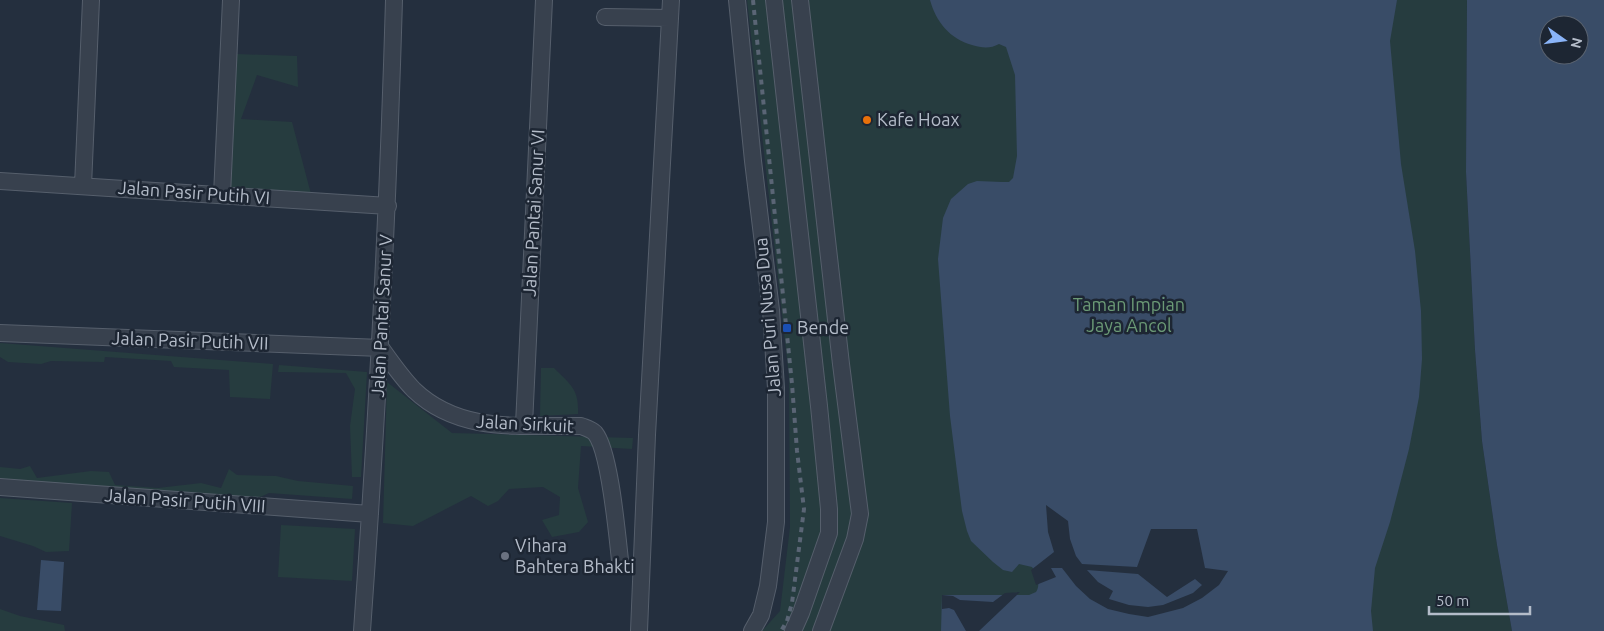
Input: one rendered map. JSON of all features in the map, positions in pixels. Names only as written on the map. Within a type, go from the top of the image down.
[{"type":"street","points":[[83,186],[91,0]]},
{"type":"street","points":[[222,195],[231,0]]},
{"type":"street","name":"Jalan Pantai Sanur V","points":[[362,631],[381,348],[388,206],[394,0]]},
{"type":"street","name":"Jalan Pantai Sanur VI","points":[[524,426],[544,0]]},
{"type":"street","points":[[639,631],[647,435],[671,0]]},
{"type":"street","name":"Jalan Puri Nusa Dua","points":[[737,0],[753,161],[771,310],[776,388],[776,522],[768,586],[760,615],[752,631]]},
{"type":"street","points":[[774,0],[829,509],[829,533],[793,631]]},
{"type":"street","points":[[800,0],[860,514],[855,539],[821,631]]},
{"type":"street","points":[[605,17],[670,18]]},
{"type":"street","name":"Jalan Pasir Putih VI","points":[[0,181],[388,206]]},
{"type":"street","name":"Jalan Pasir Putih VII","points":[[0,333],[381,348]]},
{"type":"street","name":"Jalan Sirkuit","points":[[381,348],[414,390],[441,410],[465,420],[486,425],[581,426],[592,430],[602,450],[610,486],[620,560]]},
{"type":"street","points":[[814,368],[841,364]]},
{"type":"street","name":"Jalan Pasir Putih VIII","points":[[0,487],[370,514]]},
{"type":"green space","name":"Taman Impian Jaya Ancol","points":[[747,0],[1467,0],[1466,172],[1475,350],[1482,441],[1512,631],[762,631],[780,611],[790,527],[789,377]]},
{"type":"green space","points":[[237,54],[297,56],[298,87],[257,75],[241,119],[292,122],[311,194],[229,187]]},
{"type":"green space","points":[[0,343],[273,364],[270,399],[230,397],[229,370],[174,367],[171,361],[105,357],[104,362],[51,361],[41,364],[8,362],[0,357]]},
{"type":"green space","points":[[279,365],[367,372],[361,477],[352,477],[350,426],[355,389],[346,373],[278,372]]},
{"type":"green space","points":[[541,368],[554,368],[569,383],[577,399],[578,414],[540,416]]},
{"type":"green space","points":[[387,382],[452,433],[633,438],[632,449],[581,446],[578,488],[588,522],[579,532],[552,537],[542,520],[559,515],[560,497],[543,487],[509,489],[498,501],[488,506],[471,496],[413,526],[383,523]]},
{"type":"green space","points":[[30,466],[37,478],[91,471],[109,472],[115,485],[158,488],[201,483],[221,488],[229,469],[237,475],[276,476],[298,481],[353,486],[352,499],[269,493],[256,499],[0,483],[0,467],[20,469]]},
{"type":"green space","points":[[0,498],[72,503],[69,551],[46,552],[0,536]]},
{"type":"green space","points":[[281,525],[355,529],[352,581],[278,577]]},
{"type":"green space","points":[[0,609],[20,616],[64,625],[65,631],[0,631]]},
{"type":"water","name":"Taman Impian Jaya Ancol","points":[[930,0],[1397,0],[1390,41],[1401,164],[1415,251],[1421,311],[1422,359],[1419,397],[1409,449],[1390,522],[1375,568],[1371,611],[1373,631],[941,631],[942,595],[1029,595],[1036,592],[1038,583],[1037,576],[1032,567],[1019,564],[1012,572],[1003,570],[971,541],[967,531],[962,511],[950,416],[938,259],[943,218],[951,199],[968,184],[977,181],[1009,182],[1013,178],[1017,156],[1015,75],[1006,47],[999,44],[996,46],[979,47],[957,39],[940,22]]},
{"type":"water","points":[[1467,0],[1604,0],[1604,631],[1512,631],[1482,441],[1475,350],[1466,172]]},
{"type":"water","points":[[41,560],[64,562],[61,611],[37,610]]},
{"type":"pier","points":[[1046,505],[1068,521],[1070,539],[1076,556],[1082,564],[1137,567],[1151,529],[1197,529],[1205,568],[1228,571],[1219,585],[1202,598],[1183,608],[1148,617],[1129,614],[1108,609],[1090,599],[1076,586],[1062,568],[1051,568],[1056,577],[1036,585],[1031,570],[1054,552],[1048,532]],"holes":[[[1087,570],[1138,574],[1167,597],[1195,579],[1202,585],[1193,593],[1163,605],[1148,607],[1129,605],[1109,599],[1113,591],[1098,582]]]},
{"type":"pier","points":[[1020,592],[979,631],[966,631],[954,610],[949,608],[942,609],[942,595],[953,596],[960,600],[993,602],[1005,593]]},
{"type":"railway","points":[[753,0],[804,509],[792,603],[787,621],[781,631]]},
{"type":"place","name":"Kafe Hoax","points":[[867,120]]},
{"type":"place","name":"Bende","points":[[787,328]]},
{"type":"place","name":"Vihara Bahtera Bhakti","points":[[505,556]]}]
